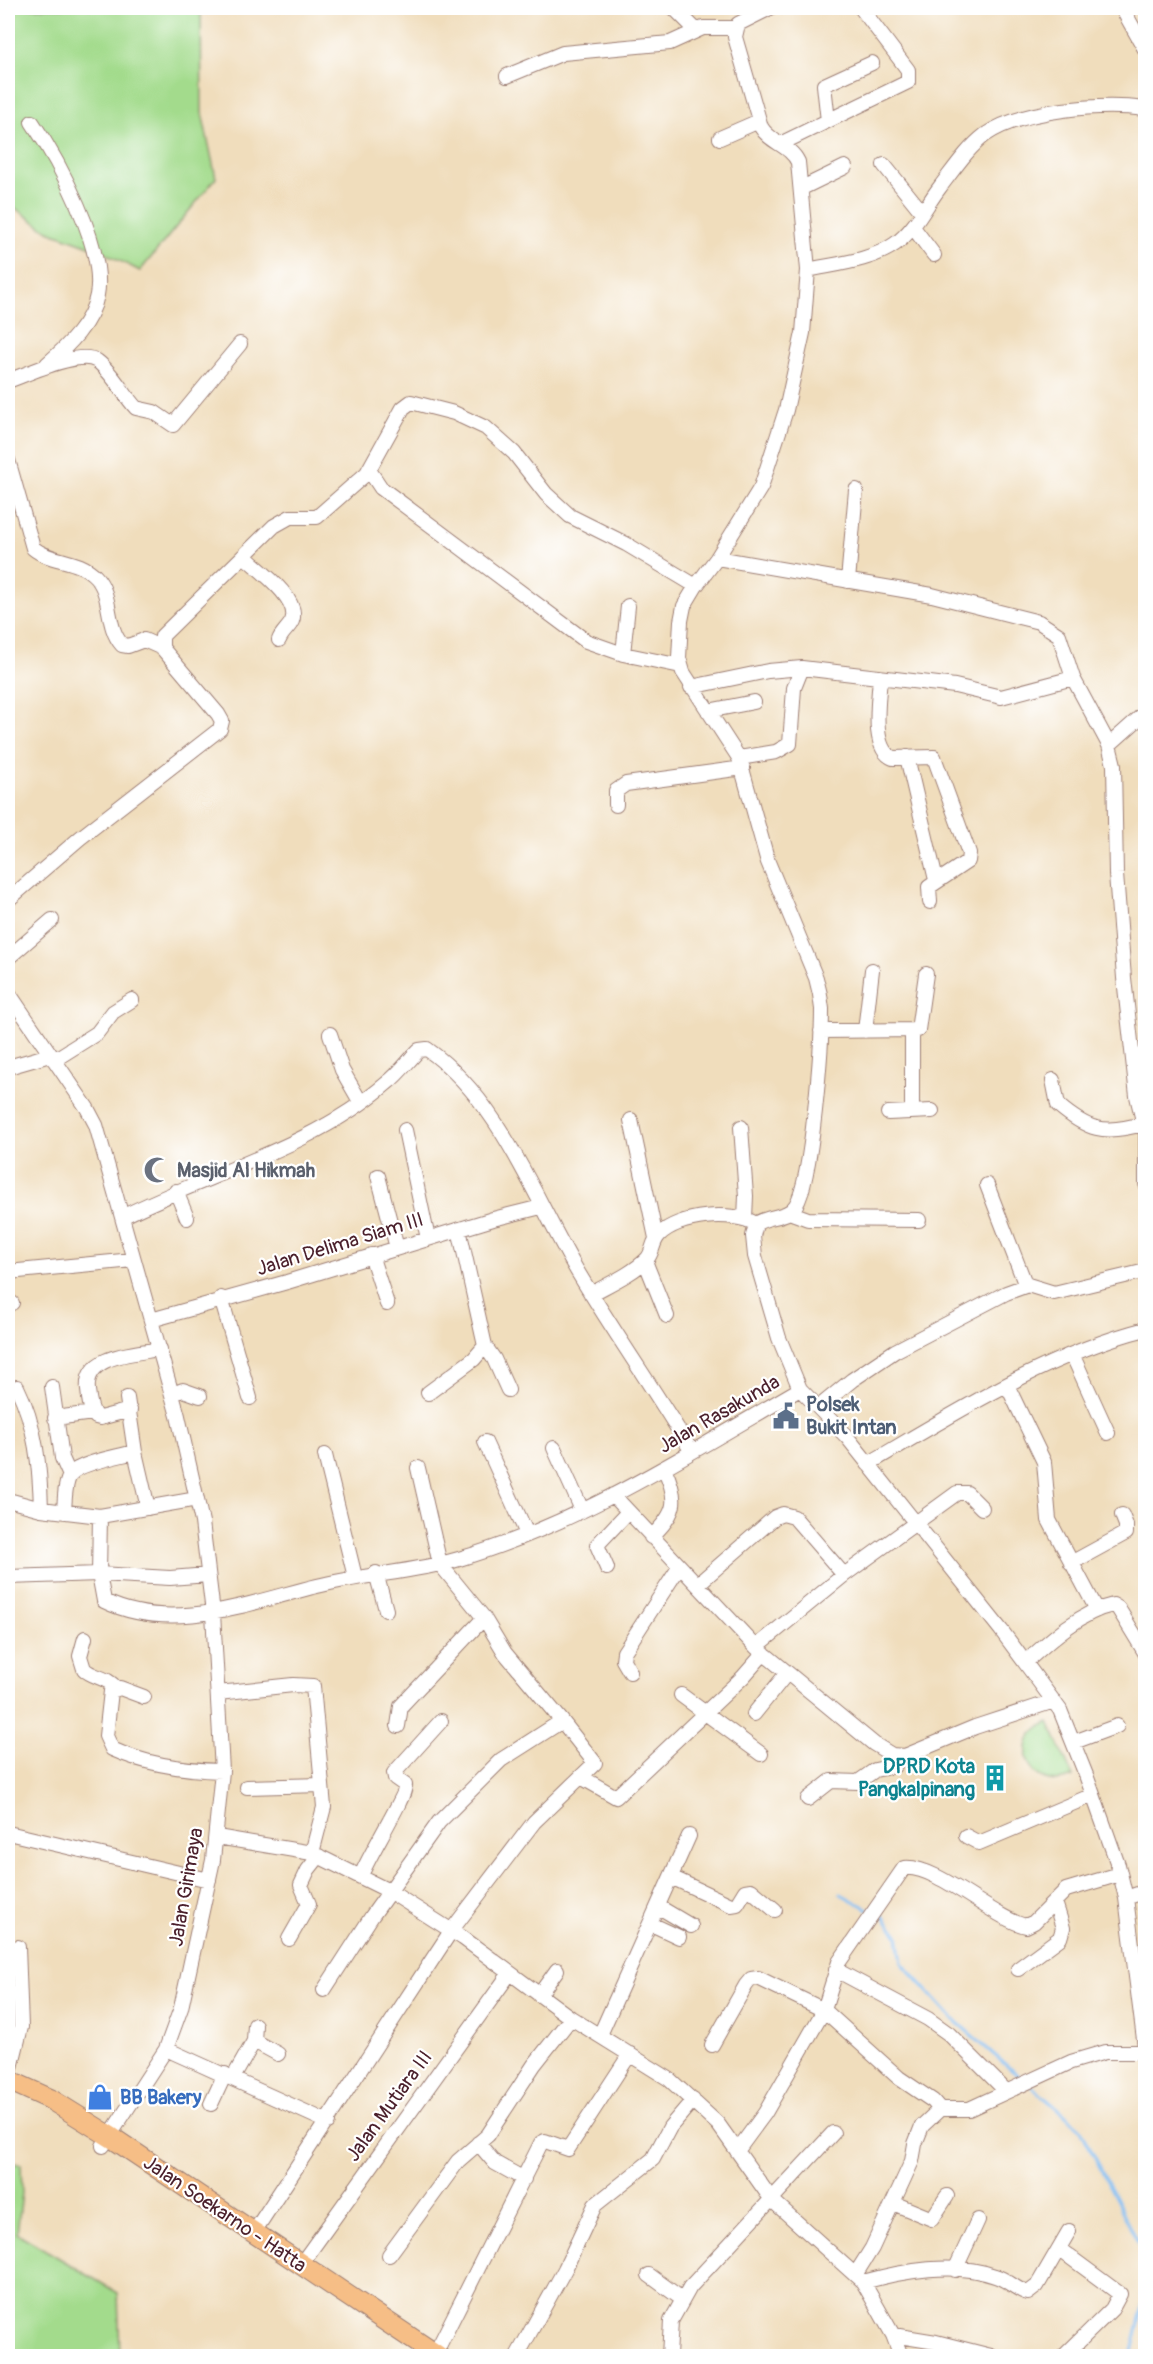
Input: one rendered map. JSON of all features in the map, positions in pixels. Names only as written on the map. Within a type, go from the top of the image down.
[{"type":"highway","name":"Jalan Soekarno - Hatta","points":[[8,2084],[37,2105],[107,2142],[254,2232],[429,2356]]},
{"type":"highway","name":"Jalan Soekarno - Hatta","points":[[107,2142],[429,2356]]},
{"type":"street","points":[[674,8],[696,30]]},
{"type":"street","points":[[656,1238],[670,1227],[708,1217],[750,1221],[789,1212],[798,1203],[804,1184],[816,1091],[821,998],[816,978],[768,862],[741,763],[732,742],[691,687],[681,666],[682,614],[696,586],[717,558],[767,473],[799,357],[808,270],[798,162],[790,150],[764,133],[735,37],[735,28],[742,21],[770,8]]},
{"type":"street","points":[[780,144],[902,86],[909,79],[908,70],[861,8]]},
{"type":"street","points":[[1122,8],[1146,51]]},
{"type":"street","points":[[507,76],[563,53],[670,43],[696,30],[717,27],[735,28]]},
{"type":"street","points":[[828,121],[824,85],[872,63]]},
{"type":"street","points":[[808,270],[847,262],[898,243],[913,227],[969,150],[987,134],[1006,124],[1102,107],[1146,109]]},
{"type":"street","points":[[720,138],[759,121]]},
{"type":"street","points":[[32,122],[69,187],[95,250],[98,278],[97,295],[81,328],[70,344],[44,368]]},
{"type":"street","points":[[884,165],[922,212]]},
{"type":"street","points":[[802,188],[845,167]]},
{"type":"street","points":[[913,227],[934,255]]},
{"type":"street","points":[[8,381],[82,357],[94,359],[106,370],[136,408],[154,412],[173,425],[240,344]]},
{"type":"street","points":[[162,648],[161,638],[169,627],[286,518],[317,517],[369,470],[403,408],[411,402],[454,413],[476,422],[501,439],[546,494],[570,516],[626,544],[696,586]]},
{"type":"street","points":[[8,460],[33,548],[81,566],[96,577],[104,591],[114,633],[122,645],[128,646],[144,640],[162,648],[222,721],[220,729],[80,838],[8,900]]},
{"type":"street","points":[[369,470],[381,488],[565,628],[586,641],[623,654],[681,666]]},
{"type":"street","points":[[848,581],[856,490]]},
{"type":"street","points":[[244,556],[287,596],[293,607],[292,621],[279,640]]},
{"type":"street","points":[[717,558],[932,595],[1039,622],[1059,635],[1073,678],[1109,745],[1116,780],[1116,874],[1124,978],[1144,1131],[1146,1184]]},
{"type":"street","points":[[623,654],[628,606]]},
{"type":"street","points":[[691,687],[768,671],[802,668],[955,686],[1001,697],[1073,678]]},
{"type":"street","points":[[616,805],[616,791],[626,784],[741,763],[776,752],[790,744],[794,688],[802,668]]},
{"type":"street","points":[[880,677],[878,730],[881,747],[890,757],[930,755],[936,759],[969,853],[968,861],[936,880],[928,890],[930,902]]},
{"type":"street","points":[[708,711],[754,702]]},
{"type":"street","points":[[1109,745],[1146,712]]},
{"type":"street","points":[[907,757],[936,880]]},
{"type":"street","points":[[8,958],[52,920]]},
{"type":"street","points":[[865,1031],[872,970]]},
{"type":"street","points":[[821,1031],[912,1031],[920,1026],[926,974]]},
{"type":"street","name":"Jalan Girimaya","points":[[8,992],[92,1117],[172,1394],[197,1499],[213,1612],[222,1771],[217,1837],[209,1880],[190,1974],[166,2049],[107,2142]]},
{"type":"street","points":[[8,1067],[52,1057],[97,1033],[113,1011],[132,1000]]},
{"type":"street","points":[[912,1031],[912,1112]]},
{"type":"street","points":[[330,1034],[342,1070],[361,1103]]},
{"type":"street","points":[[122,1217],[176,1191],[290,1143],[361,1103],[388,1083],[419,1050],[427,1049],[486,1110],[591,1294],[692,1452]]},
{"type":"street","points":[[1053,1080],[1058,1105],[1090,1127],[1103,1130],[1144,1131]]},
{"type":"street","points":[[888,1113],[932,1111]]},
{"type":"street","points":[[591,1294],[645,1261],[650,1255],[656,1238],[631,1120]]},
{"type":"street","points":[[741,1127],[746,1196],[755,1256],[779,1338],[800,1389]]},
{"type":"street","points":[[405,1130],[428,1239]]},
{"type":"street","points":[[378,1176],[397,1248]]},
{"type":"street","points":[[987,1185],[1026,1286]]},
{"type":"street","points":[[176,1191],[187,1218]]},
{"type":"street","name":"Jalan Delima Siam III","points":[[151,1320],[541,1207]]},
{"type":"street","points":[[789,1212],[808,1219],[919,1220]]},
{"type":"street","points":[[459,1229],[485,1346],[494,1359],[508,1390]]},
{"type":"street","points":[[371,1255],[387,1304]]},
{"type":"street","points":[[9,1267],[133,1260]]},
{"type":"street","points":[[645,1261],[667,1316]]},
{"type":"street","points":[[819,1407],[852,1380],[895,1351],[1006,1293],[1026,1286],[1054,1293],[1146,1271]]},
{"type":"street","points":[[221,1298],[249,1398]]},
{"type":"street","points":[[868,1464],[1072,1354],[1146,1329]]},
{"type":"street","points":[[428,1393],[474,1359],[485,1346]]},
{"type":"street","points":[[148,1508],[135,1452],[128,1404],[100,1418],[93,1413],[87,1386],[93,1368],[112,1358],[160,1349]]},
{"type":"street","points":[[1072,1354],[1108,1432]]},
{"type":"street","points":[[17,1387],[27,1408],[40,1465],[41,1509]]},
{"type":"street","points":[[52,1387],[62,1458],[70,1476],[64,1512]]},
{"type":"street","points":[[1008,1387],[1044,1462],[1047,1512],[1097,1610]]},
{"type":"street","name":"Jalan Rasakunda","points":[[99,1574],[103,1599],[124,1609],[154,1616],[213,1612],[355,1577],[440,1564],[484,1551],[527,1534],[613,1495],[800,1389],[819,1407],[868,1464],[1026,1662],[1054,1701],[1074,1742],[1120,1874],[1126,1899],[1145,2053]]},
{"type":"street","points":[[172,1394],[183,1390],[200,1396]]},
{"type":"street","points":[[55,1418],[93,1413]]},
{"type":"street","points":[[485,1442],[527,1534]]},
{"type":"street","points":[[554,1448],[582,1510]]},
{"type":"street","points":[[70,1476],[81,1467],[135,1452]]},
{"type":"street","points":[[325,1455],[355,1577]]},
{"type":"street","points":[[254,2232],[451,1931],[534,1822],[595,1761],[505,1653],[484,1618],[440,1564],[418,1468]]},
{"type":"street","points":[[651,1537],[667,1520],[674,1504],[674,1489],[664,1468]]},
{"type":"street","points":[[581,1777],[616,1797],[705,1710],[743,1677],[760,1650],[844,1575],[961,1492],[966,1493],[982,1508]]},
{"type":"street","points":[[613,1495],[760,1650],[874,1744],[892,1755],[901,1756],[975,1727],[1054,1701]]},
{"type":"street","points":[[8,1500],[41,1509],[100,1516],[197,1499]]},
{"type":"street","points":[[607,1568],[597,1545],[628,1512]]},
{"type":"street","points":[[698,1584],[775,1516],[783,1514],[797,1521],[844,1575]]},
{"type":"street","points":[[1071,1563],[1126,1533],[1122,1515]]},
{"type":"street","points":[[99,1574],[100,1516]]},
{"type":"street","points":[[630,1672],[623,1660],[624,1652],[680,1566]]},
{"type":"street","points":[[375,1573],[386,1610]]},
{"type":"street","points":[[8,1577],[99,1574],[170,1578],[208,1575]]},
{"type":"street","points":[[1026,1662],[1060,1632],[1097,1610],[1113,1605],[1117,1607],[1146,1654]]},
{"type":"street","points":[[398,1726],[401,1706],[484,1618]]},
{"type":"street","points":[[85,1638],[80,1656],[84,1670],[111,1682],[116,1688],[144,1697]]},
{"type":"street","points":[[754,1714],[787,1673]]},
{"type":"street","points":[[219,1693],[293,1685],[313,1686],[324,1807],[316,1855],[301,1886],[309,1900],[308,1909],[289,1939]]},
{"type":"street","points":[[116,1688],[110,1695],[106,1736],[112,1749],[153,1763],[189,1770],[222,1771]]},
{"type":"street","points":[[681,1695],[705,1710],[761,1754]]},
{"type":"street","points":[[361,1876],[385,1826],[406,1792],[406,1787],[395,1778],[394,1773],[441,1721]]},
{"type":"street","points":[[324,1990],[389,1891],[439,1822],[501,1760],[562,1721]]},
{"type":"street","points":[[1074,1742],[1117,1726]]},
{"type":"street","points":[[808,1799],[831,1781],[858,1782],[876,1770],[894,1766],[901,1756]]},
{"type":"street","points":[[247,1787],[322,1785]]},
{"type":"street","points":[[966,1836],[977,1846],[1093,1795]]},
{"type":"street","points":[[8,1833],[209,1880]]},
{"type":"street","points":[[600,2034],[689,1836]]},
{"type":"street","points":[[217,1837],[316,1855],[361,1876],[389,1891],[451,1931],[571,2018],[669,2079],[718,2124],[772,2200],[859,2278],[893,2335],[901,2356]]},
{"type":"street","points":[[737,2151],[765,2113],[824,2010],[836,1970],[904,1868],[914,1869],[944,1882],[1022,1925],[1031,1924],[1072,1887],[1120,1874]]},
{"type":"street","points":[[671,1877],[731,1905],[737,1904],[745,1892],[750,1890],[775,1910]]},
{"type":"street","points":[[1126,1899],[1146,1891]]},
{"type":"street","points":[[1018,1969],[1063,1934],[1054,1902]]},
{"type":"street","points":[[659,1907],[691,1926]]},
{"type":"street","points":[[651,1924],[679,1937]]},
{"type":"street","points":[[8,2084],[21,2027],[15,1992],[18,1947]]},
{"type":"street","points":[[539,1995],[556,1970]]},
{"type":"street","points":[[836,1970],[942,2029],[963,2046],[1006,2091]]},
{"type":"street","name":"Jalan Mutiara III","points":[[301,2264],[510,1973]]},
{"type":"street","points":[[712,2045],[746,1985],[754,1978],[824,2010],[899,2078],[933,2101],[940,2109]]},
{"type":"street","points":[[389,2255],[458,2161],[488,2135],[534,2065],[571,2018]]},
{"type":"street","points":[[211,2104],[254,2041],[255,2025]]},
{"type":"street","points":[[254,2041],[278,2054]]},
{"type":"street","points":[[166,2049],[328,2122]]},
{"type":"street","points":[[859,2278],[912,2161],[922,2126],[940,2109],[969,2109],[1037,2077],[1105,2052],[1145,2053]]},
{"type":"street","points":[[429,2356],[543,2142],[564,2150],[569,2148],[630,2054]]},
{"type":"street","points":[[517,2356],[565,2269],[595,2205],[653,2159],[670,2127],[693,2100]]},
{"type":"street","points":[[669,2356],[671,2321],[682,2299],[710,2263],[833,2133]]},
{"type":"street","points":[[478,2143],[495,2163],[524,2179]]},
{"type":"street","points":[[893,2203],[932,2219],[947,2196]]},
{"type":"street","points":[[955,2270],[978,2220]]},
{"type":"street","points":[[859,2278],[914,2271],[955,2270],[987,2273],[999,2277],[1025,2293],[1030,2292],[1037,2286],[1069,2230]]},
{"type":"street","points":[[1059,2249],[1117,2290],[1120,2297],[1083,2341],[1064,2356]]},
{"type":"street","points":[[649,2275],[682,2299]]},
{"type":"street","points":[[893,2335],[936,2342],[991,2356]]},
{"type":"green space","points":[[8,8],[201,8],[202,113],[216,178],[140,271],[95,248],[48,231],[8,203]]},
{"type":"green space","points":[[1049,1722],[1073,1777],[1058,1780],[1045,1779],[1039,1776],[1030,1765],[1027,1758],[1029,1740],[1034,1731]]},
{"type":"green space","points":[[8,2163],[21,2164],[22,2193],[17,2233],[118,2293],[120,2356],[8,2356]]},
{"type":"waterway","points":[[841,1894],[868,1909]]},
{"type":"waterway","points":[[881,1913],[898,1935],[902,1963],[952,2018],[1022,2079]]},
{"type":"waterway","points":[[1030,2085],[1080,2128],[1141,2248],[1146,2275]]},
{"type":"waterway","points":[[1131,2356],[1146,2292]]},
{"type":"place","name":"Masjid Al Hikmah","points":[[157,1170]]},
{"type":"place","name":"Polsek Bukit Intan","points":[[786,1416]]},
{"type":"place","name":"DPRD Kota Pangkalpinang","points":[[995,1778]]},
{"type":"place","name":"BB Bakery","points":[[100,2097]]}]
